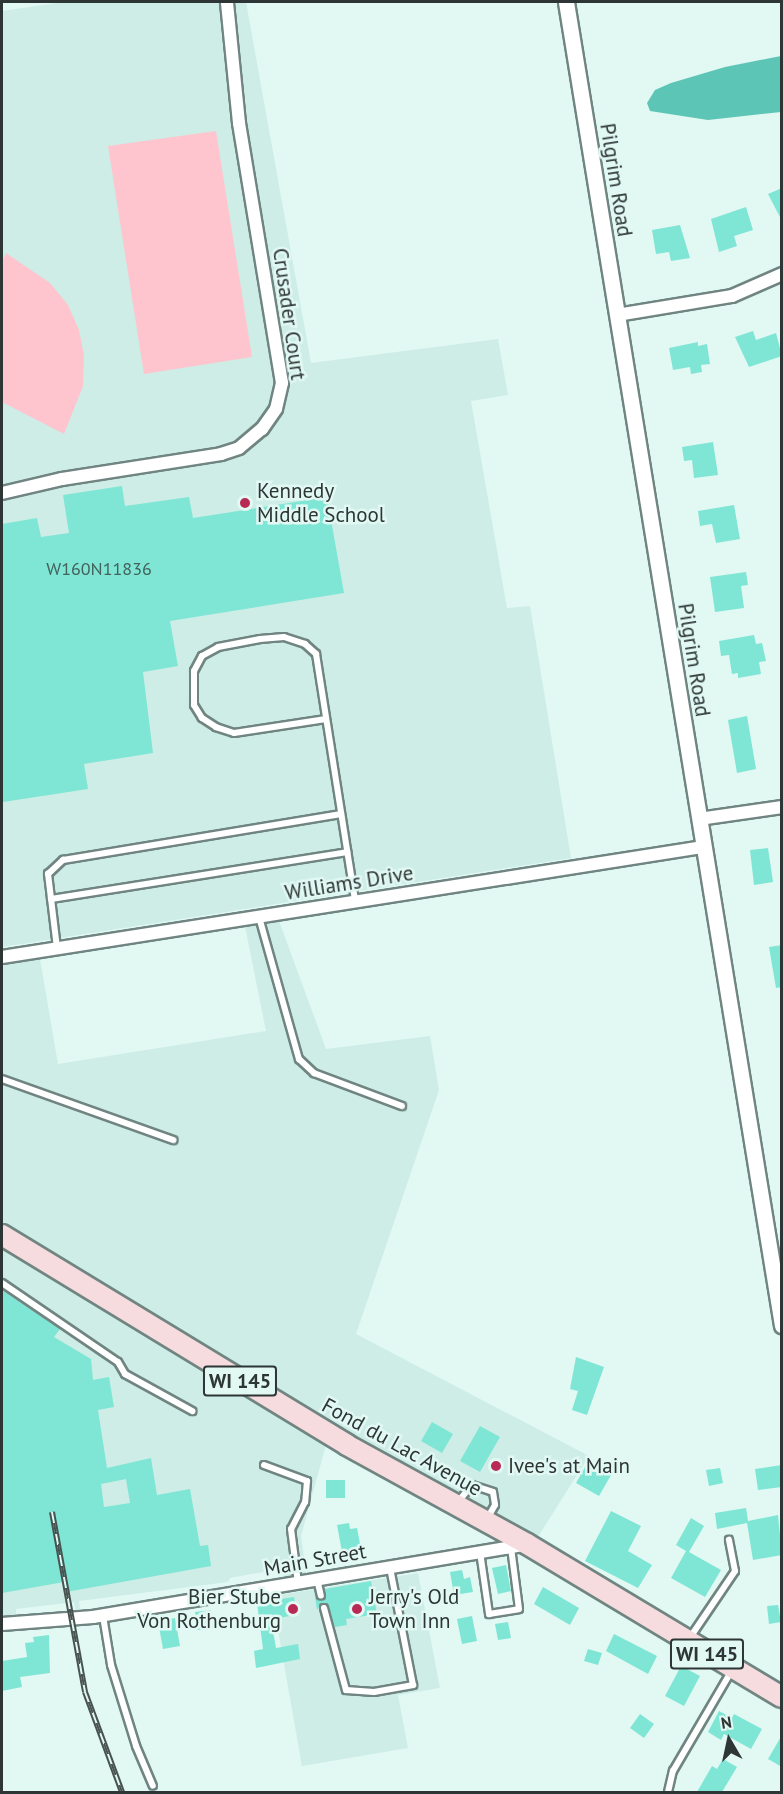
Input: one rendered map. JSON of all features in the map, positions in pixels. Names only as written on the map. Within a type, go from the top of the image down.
[{"type":"main road","name":"Fond du Lac Avenue","points":[[2,1235],[215,1367],[486,1521],[519,1545],[782,1697]]},
{"type":"street","name":"Crusader Court","points":[[2,493],[62,479],[221,454],[239,448],[262,429],[276,409],[282,383],[239,123],[227,2]]},
{"type":"street","name":"Pilgrim Road","points":[[566,2],[782,1326]]},
{"type":"street","points":[[617,315],[732,296],[782,274]]},
{"type":"street","points":[[699,819],[782,807]]},
{"type":"street","name":"Williams Drive","points":[[2,957],[704,848]]},
{"type":"street","name":"Main Street","points":[[2,1624],[103,1615],[519,1545]]},
{"type":"lane","points":[[326,719],[234,733],[216,727],[202,718],[194,705],[194,671],[202,656],[218,647],[284,637],[305,644],[316,654],[355,902]]},
{"type":"lane","points":[[57,948],[48,874],[63,860],[341,814]]},
{"type":"lane","points":[[51,899],[347,852]]},
{"type":"lane","points":[[259,917],[299,1059],[314,1073],[402,1106]]},
{"type":"lane","points":[[2,1079],[173,1140]]},
{"type":"lane","points":[[2,1283],[118,1362],[125,1374],[192,1411]]},
{"type":"lane","points":[[264,1465],[307,1480],[305,1502],[291,1529],[298,1582]]},
{"type":"lane","points":[[456,1504],[472,1485],[486,1488],[495,1498],[486,1521]]},
{"type":"lane","points":[[687,1642],[735,1571],[729,1540]]},
{"type":"lane","points":[[480,1552],[489,1614],[519,1609],[519,1545]]},
{"type":"lane","points":[[324,1608],[345,1690],[374,1692],[413,1685],[390,1567]]},
{"type":"lane","points":[[317,1579],[321,1596]]},
{"type":"lane","points":[[103,1615],[111,1665],[136,1746],[153,1786]]},
{"type":"lane","points":[[668,1792],[673,1771],[732,1670]]},
{"type":"shaded area","name":"Kennedy Middle School","points":[[64,2],[246,2],[311,363],[498,339],[508,395],[471,401],[507,608],[530,606],[571,858],[2,947],[2,11]]},
{"type":"shaded area","points":[[781,56],[781,112],[708,120],[650,111],[647,103],[655,90],[671,83],[725,67]]},
{"type":"shaded area","points":[[216,131],[252,357],[144,374],[108,146]]},
{"type":"shaded area","points":[[6,253],[50,283],[68,305],[79,330],[84,356],[83,386],[64,434],[2,402],[2,262]]},
{"type":"shaded area","points":[[279,921],[326,1049],[430,1036],[439,1090],[356,1334],[589,1456],[536,1540],[301,1409],[2,1227],[2,965],[40,959],[58,1064],[266,1031],[245,926]]},
{"type":"shaded area","points":[[2,1246],[327,1441],[301,1536],[306,1574],[285,1577],[280,1569],[230,1578],[228,1582],[79,1601],[80,1612],[76,1612],[74,1602],[16,1609],[16,1617],[2,1618]]},
{"type":"shaded area","points":[[418,1573],[440,1688],[398,1695],[408,1748],[302,1766],[272,1596]]},
{"type":"building","points":[[782,188],[782,221],[768,194]]},
{"type":"building","points":[[746,207],[753,230],[734,236],[737,246],[719,252],[711,219]]},
{"type":"building","points":[[680,225],[690,258],[671,261],[669,252],[656,254],[652,230]]},
{"type":"building","points":[[753,331],[756,340],[776,333],[782,356],[749,367],[735,337]]},
{"type":"building","points":[[698,342],[698,346],[707,344],[710,364],[701,365],[702,372],[691,374],[690,367],[673,370],[669,348]]},
{"type":"building","points":[[713,442],[718,475],[694,478],[692,460],[684,461],[682,447]]},
{"type":"building","points":[[122,486],[125,506],[189,497],[193,518],[327,497],[344,593],[170,621],[178,666],[143,672],[153,753],[84,764],[88,789],[3,802],[2,524],[37,518],[41,537],[69,533],[63,495]]},
{"type":"building","points":[[734,505],[740,539],[716,543],[712,524],[700,526],[698,511]]},
{"type":"building","points":[[746,572],[748,585],[741,586],[744,608],[715,612],[710,577]]},
{"type":"building","points":[[754,635],[756,644],[762,643],[766,661],[759,662],[761,674],[738,678],[738,673],[732,674],[729,655],[721,656],[719,641]]},
{"type":"building","points":[[747,716],[756,769],[737,773],[728,720]]},
{"type":"building","points":[[768,848],[773,882],[754,885],[750,850]]},
{"type":"building","points":[[782,945],[782,987],[776,988],[769,947]]},
{"type":"building","points":[[2,1290],[60,1329],[54,1337],[91,1359],[93,1380],[109,1377],[114,1407],[98,1410],[107,1468],[151,1458],[157,1495],[190,1489],[200,1546],[208,1545],[211,1566],[66,1592],[64,1582],[2,1593]],"holes":[[[126,1479],[130,1503],[104,1507],[101,1484]]]},
{"type":"building","points":[[576,1357],[604,1367],[587,1415],[572,1410],[578,1391],[570,1389]]},
{"type":"building","points":[[432,1422],[453,1434],[442,1453],[421,1441]]},
{"type":"building","points":[[480,1426],[500,1437],[480,1472],[460,1461]]},
{"type":"building","points":[[588,1462],[611,1475],[599,1496],[576,1483]]},
{"type":"building","points":[[782,1465],[782,1487],[758,1490],[755,1469]]},
{"type":"building","points":[[720,1468],[723,1483],[709,1486],[706,1470]]},
{"type":"building","points":[[326,1480],[345,1480],[345,1498],[326,1498]]},
{"type":"building","points":[[746,1508],[748,1521],[778,1515],[782,1555],[753,1560],[747,1523],[717,1529],[715,1513]]},
{"type":"building","points":[[611,1511],[641,1526],[628,1551],[652,1565],[638,1588],[585,1561]]},
{"type":"building","points":[[691,1518],[704,1526],[689,1552],[721,1570],[705,1597],[671,1578],[686,1551],[676,1545]]},
{"type":"building","points":[[349,1523],[350,1529],[357,1528],[362,1554],[343,1557],[337,1525]]},
{"type":"building","points":[[506,1565],[511,1591],[498,1594],[492,1568]]},
{"type":"building","points":[[462,1570],[464,1579],[470,1577],[473,1592],[454,1595],[450,1572]]},
{"type":"building","points":[[371,1581],[377,1614],[346,1619],[347,1625],[335,1627],[328,1605],[322,1603],[317,1610],[315,1597],[324,1600],[325,1589]]},
{"type":"building","points":[[543,1587],[579,1608],[570,1625],[534,1604]]},
{"type":"building","points":[[294,1597],[297,1615],[271,1619],[276,1648],[298,1644],[300,1659],[256,1668],[254,1651],[263,1649],[257,1603]]},
{"type":"building","points":[[778,1605],[781,1622],[769,1624],[767,1606]]},
{"type":"building","points":[[211,1610],[214,1628],[197,1630],[195,1612]]},
{"type":"building","points":[[472,1616],[477,1641],[462,1644],[457,1619]]},
{"type":"building","points":[[175,1618],[180,1646],[163,1649],[158,1621]]},
{"type":"building","points":[[508,1622],[511,1638],[498,1640],[495,1624]]},
{"type":"building","points":[[614,1634],[657,1656],[648,1674],[606,1651]]},
{"type":"building","points":[[49,1635],[50,1673],[20,1677],[22,1687],[2,1691],[2,1661],[27,1657],[25,1643],[34,1642],[33,1637]]},
{"type":"building","points":[[588,1649],[602,1653],[598,1665],[584,1661]]},
{"type":"building","points":[[681,1666],[700,1676],[684,1706],[665,1696]]},
{"type":"building","points":[[719,1711],[732,1718],[734,1714],[762,1729],[751,1749],[724,1734],[721,1740],[708,1732]]},
{"type":"building","points":[[640,1714],[654,1724],[644,1738],[630,1728]]},
{"type":"building","points":[[782,1735],[782,1767],[768,1759]]},
{"type":"building","points":[[723,1759],[737,1767],[722,1792],[697,1792],[712,1766],[717,1769]]},
{"type":"railway","points":[[52,1512],[85,1692],[122,1792]]},
{"type":"place","name":"Kennedy Middle School","points":[[245,503]]},
{"type":"place","name":"Ivee's at Main","points":[[496,1466]]},
{"type":"place","name":"Bier Stube Von Rothenburg","points":[[293,1609]]},
{"type":"place","name":"Jerry's Old Town Inn","points":[[357,1609]]}]
